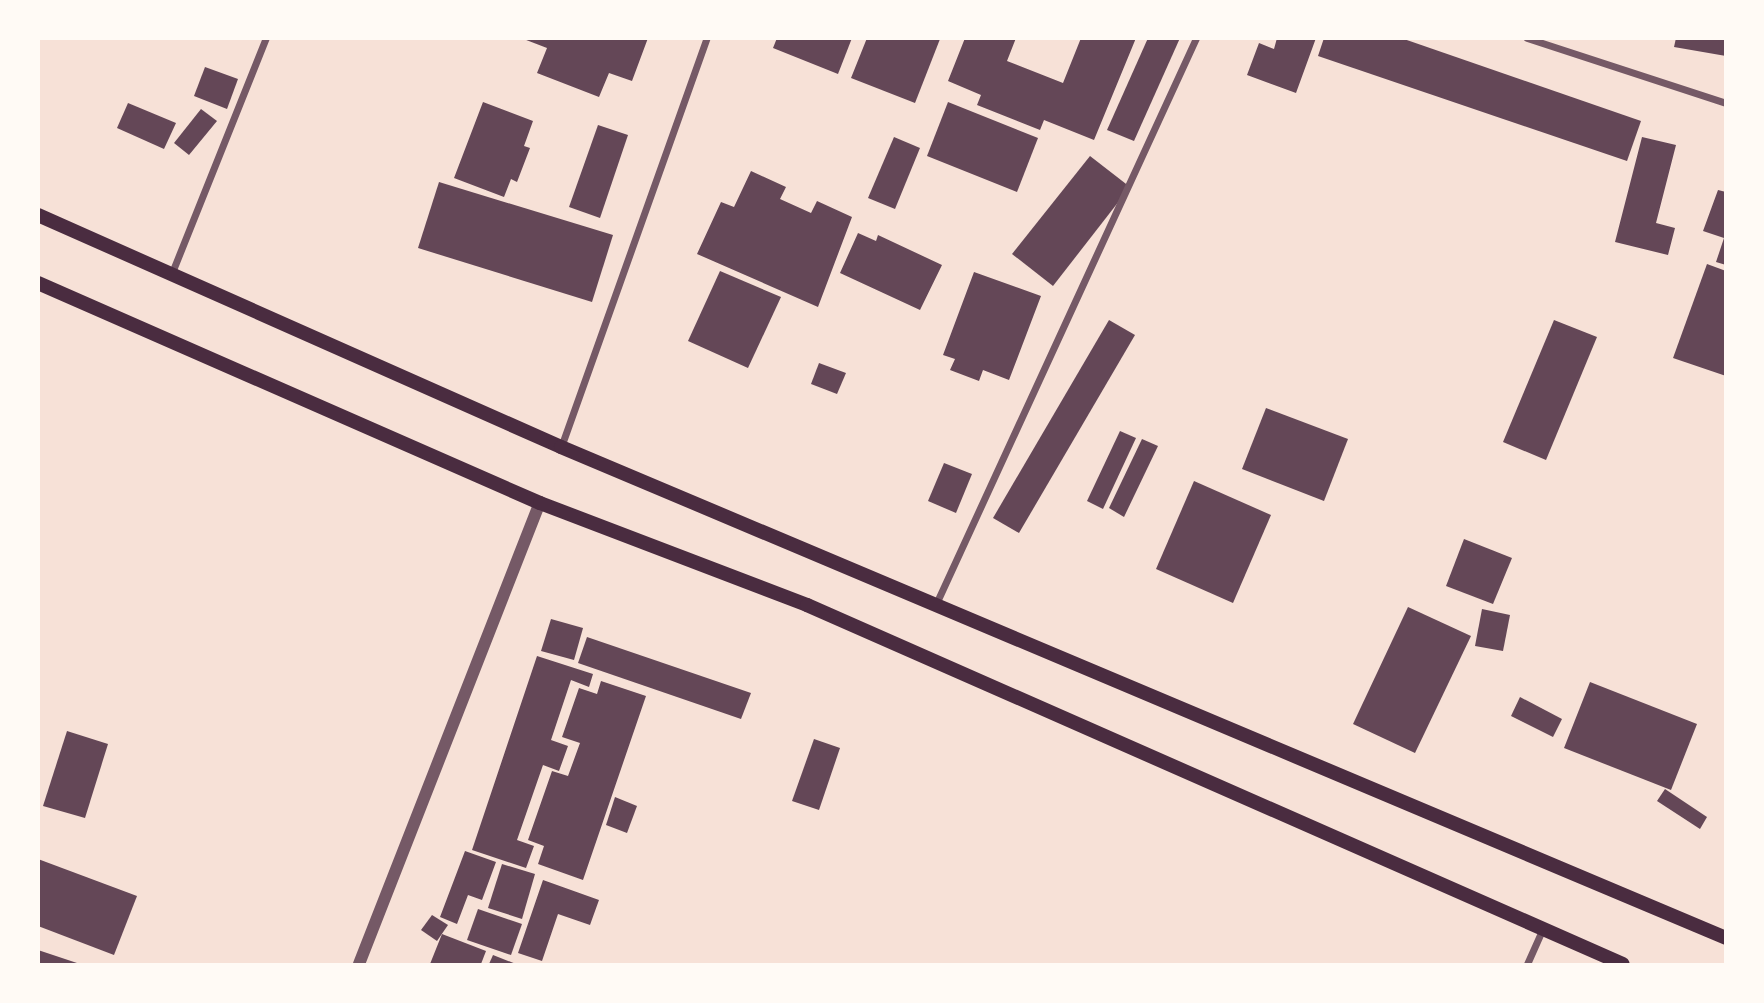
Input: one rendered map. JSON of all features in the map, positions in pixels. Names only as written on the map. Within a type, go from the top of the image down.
[{"type":"main road","points":[[38,215],[561,447],[1726,938]]},
{"type":"main road","points":[[38,283],[540,503],[807,606],[1542,931],[1623,964]]},
{"type":"street","points":[[170,275],[267,38]]},
{"type":"street","points":[[561,447],[707,38]]},
{"type":"street","points":[[934,606],[1196,38]]},
{"type":"street","points":[[1527,38],[1726,103]]},
{"type":"street","points":[[359,964],[540,503]]},
{"type":"street","points":[[1527,964],[1542,931]]},
{"type":"building","points":[[521,38],[648,38],[632,81],[609,73],[599,97],[537,73],[547,48]]},
{"type":"building","points":[[777,38],[852,38],[838,74],[773,48]]},
{"type":"building","points":[[867,38],[940,39],[915,103],[851,78]]},
{"type":"building","points":[[965,38],[1016,38],[1007,61],[1063,83],[1081,38],[1136,38],[1094,140],[1044,120],[1040,130],[977,105],[981,95],[948,81]]},
{"type":"building","points":[[1148,38],[1180,38],[1134,141],[1107,130]]},
{"type":"building","points":[[1277,38],[1316,38],[1296,93],[1247,75],[1259,43],[1274,49]]},
{"type":"building","points":[[1324,38],[1401,38],[1641,121],[1627,161],[1318,56]]},
{"type":"building","points":[[1676,38],[1726,38],[1726,56],[1674,47]]},
{"type":"building","points":[[205,67],[238,79],[227,109],[194,96]]},
{"type":"building","points":[[483,102],[533,121],[524,146],[530,148],[517,182],[511,179],[504,197],[454,178]]},
{"type":"building","points":[[948,102],[1038,138],[1017,192],[927,156]]},
{"type":"building","points":[[128,103],[176,123],[164,149],[117,128]]},
{"type":"building","points":[[201,109],[217,121],[189,155],[174,143]]},
{"type":"building","points":[[598,125],[628,135],[600,218],[569,207]]},
{"type":"building","points":[[894,137],[920,148],[895,209],[868,198]]},
{"type":"building","points":[[1642,137],[1676,145],[1656,223],[1675,228],[1668,255],[1615,242]]},
{"type":"building","points":[[1090,156],[1130,187],[1053,286],[1012,254]]},
{"type":"building","points":[[751,171],[786,187],[780,199],[811,213],[817,201],[852,217],[818,307],[697,254],[721,202],[734,207]]},
{"type":"building","points":[[439,182],[613,235],[592,302],[418,248]]},
{"type":"building","points":[[1718,190],[1726,192],[1726,265],[1716,262],[1724,238],[1703,231]]},
{"type":"building","points":[[858,233],[876,241],[878,235],[942,265],[920,310],[840,273]]},
{"type":"building","points":[[1707,264],[1726,271],[1726,376],[1673,358]]},
{"type":"building","points":[[720,271],[781,297],[748,368],[688,341]]},
{"type":"building","points":[[974,272],[1041,296],[1009,380],[983,370],[979,381],[950,370],[955,359],[943,355]]},
{"type":"building","points":[[1109,320],[1135,335],[1019,533],[993,518]]},
{"type":"building","points":[[1554,320],[1597,337],[1546,460],[1503,442]]},
{"type":"building","points":[[819,363],[846,373],[837,394],[811,384]]},
{"type":"building","points":[[1266,408],[1348,439],[1324,501],[1242,469]]},
{"type":"building","points":[[1120,431],[1136,438],[1103,509],[1087,501]]},
{"type":"building","points":[[1142,439],[1158,446],[1124,517],[1109,508]]},
{"type":"building","points":[[944,463],[972,474],[956,513],[928,501]]},
{"type":"building","points":[[1194,481],[1271,515],[1233,603],[1156,569]]},
{"type":"building","points":[[1464,539],[1512,558],[1493,604],[1446,586]]},
{"type":"building","points":[[1408,607],[1471,636],[1415,753],[1353,724]]},
{"type":"building","points":[[1482,609],[1510,615],[1503,651],[1475,646]]},
{"type":"building","points":[[551,619],[583,628],[574,660],[541,651]]},
{"type":"building","points":[[587,637],[751,693],[741,719],[578,663]]},
{"type":"building","points":[[537,656],[593,674],[589,687],[571,680],[551,740],[568,746],[559,771],[543,765],[517,840],[534,846],[526,868],[472,850]]},
{"type":"building","points":[[601,681],[646,696],[583,880],[538,864],[544,846],[528,840],[552,771],[568,776],[580,743],[562,737],[579,688],[597,694]]},
{"type":"building","points":[[1590,682],[1697,724],[1671,790],[1564,748]]},
{"type":"building","points":[[1520,697],[1562,719],[1553,737],[1511,716]]},
{"type":"building","points":[[67,731],[108,744],[85,818],[43,806]]},
{"type":"building","points":[[814,739],[840,748],[819,810],[792,801]]},
{"type":"building","points":[[1665,789],[1707,817],[1700,829],[1657,801]]},
{"type":"building","points":[[615,797],[637,806],[627,833],[606,825]]},
{"type":"building","points":[[465,851],[496,862],[482,900],[468,895],[457,924],[440,917]]},
{"type":"building","points":[[38,859],[137,896],[114,955],[38,926]]},
{"type":"building","points":[[502,864],[535,874],[522,919],[488,908]]},
{"type":"building","points":[[543,880],[599,900],[590,925],[558,914],[542,961],[518,953]]},
{"type":"building","points":[[478,909],[522,924],[511,955],[467,940]]},
{"type":"building","points":[[432,915],[448,925],[437,941],[421,930]]},
{"type":"building","points":[[442,934],[486,951],[481,964],[430,964]]},
{"type":"building","points":[[38,950],[80,964],[38,964]]},
{"type":"building","points":[[493,955],[516,964],[489,964]]}]
